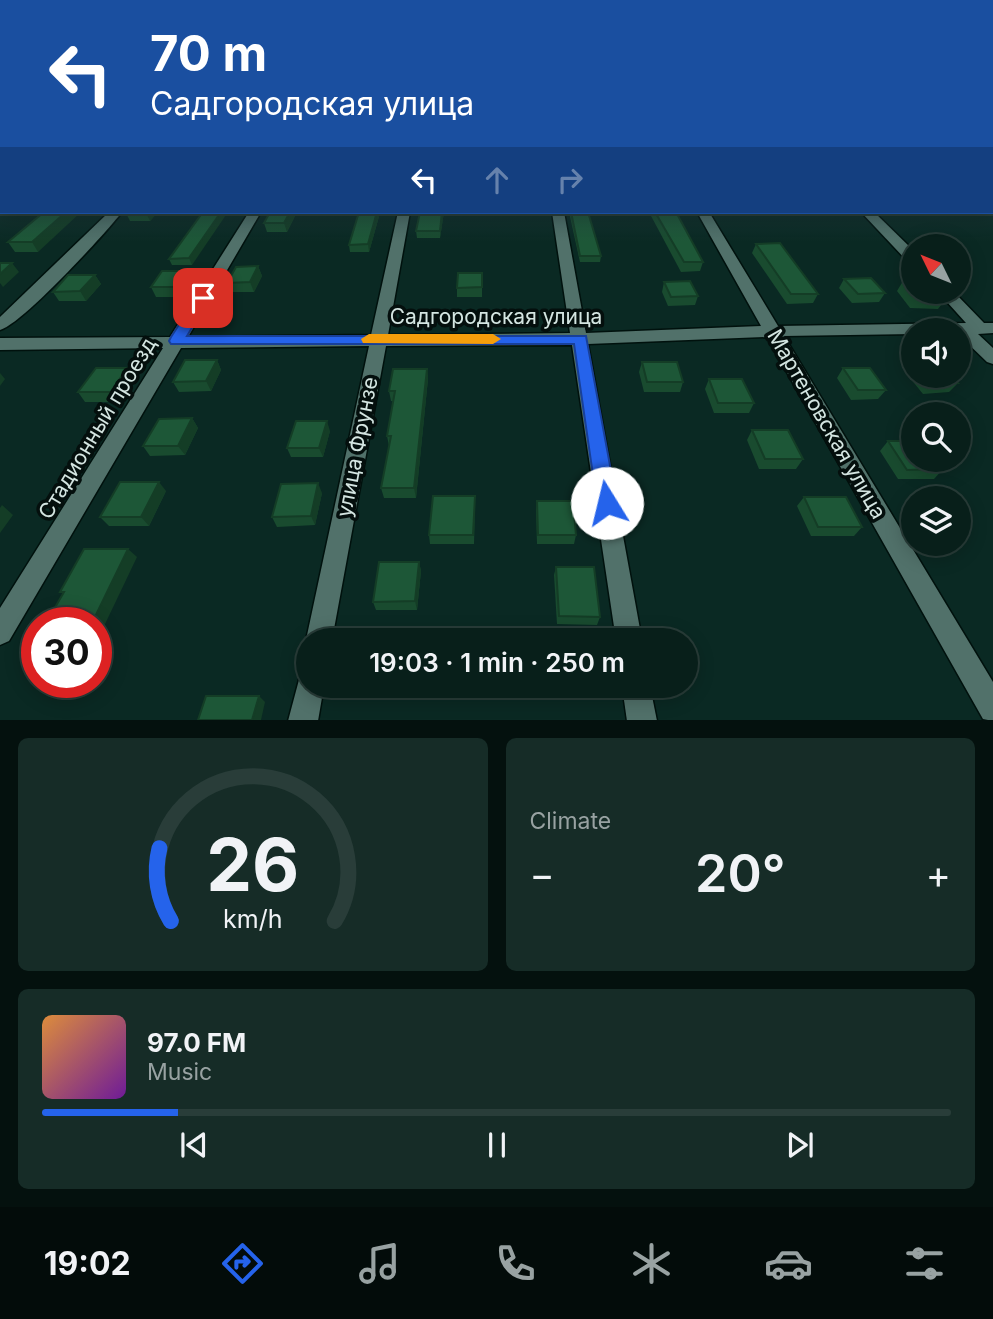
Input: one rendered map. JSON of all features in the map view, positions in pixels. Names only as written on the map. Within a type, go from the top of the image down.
[{"type":"street","points":[[0,325],[25,304],[114,214]]},
{"type":"street","name":"Стадионный проезд","points":[[0,632],[254,214]]},
{"type":"street","name":"улица Фрунзе","points":[[321,628],[404,214]]},
{"type":"street","points":[[558,214],[627,628]]},
{"type":"street","name":"Мартеновская улица","points":[[704,214],[993,709]]},
{"type":"street","points":[[869,214],[901,247]]},
{"type":"street","points":[[959,304],[986,328]]},
{"type":"street","name":"Садгородская улица","points":[[0,344],[581,339],[901,328]]},
{"type":"street","points":[[971,337],[993,358]]},
{"type":"street","points":[[303,720],[308,698]]},
{"type":"street","points":[[638,698],[642,720]]},
{"type":"building","points":[[42,214],[64,214],[32,242],[8,242]]},
{"type":"building","points":[[202,214],[220,214],[189,258],[169,259]]},
{"type":"building","points":[[269,214],[289,214],[284,223],[264,223]]},
{"type":"building","points":[[358,214],[376,214],[368,244],[349,245]]},
{"type":"building","points":[[420,214],[442,214],[440,231],[416,231]]},
{"type":"building","points":[[571,214],[589,214],[601,256],[580,256]]},
{"type":"building","points":[[656,214],[677,214],[703,262],[684,262]]},
{"type":"building","points":[[780,243],[818,294],[791,294],[756,244]]},
{"type":"building","points":[[0,263],[12,263],[0,274]]},
{"type":"building","points":[[258,266],[250,282],[227,283],[236,267]]},
{"type":"building","points":[[162,271],[185,271],[174,287],[151,287]]},
{"type":"building","points":[[458,273],[482,273],[482,287],[457,288]]},
{"type":"building","points":[[68,275],[95,275],[80,291],[53,292]]},
{"type":"building","points":[[871,278],[885,293],[858,294],[844,279]]},
{"type":"building","points":[[690,281],[698,296],[671,297],[664,282]]},
{"type":"building","points":[[185,360],[217,360],[206,381],[173,382]]},
{"type":"building","points":[[642,362],[677,362],[683,382],[647,382]]},
{"type":"building","points":[[96,368],[127,368],[111,392],[78,392]]},
{"type":"building","points":[[843,368],[870,368],[886,390],[858,390]]},
{"type":"building","points":[[393,369],[427,369],[414,488],[381,488],[391,436],[387,436],[395,391],[389,391]]},
{"type":"building","points":[[709,379],[742,379],[754,403],[718,403]]},
{"type":"building","points":[[192,418],[178,446],[143,446],[159,419]]},
{"type":"building","points":[[296,421],[327,421],[319,448],[287,448]]},
{"type":"building","points":[[752,430],[788,430],[803,459],[765,459]]},
{"type":"building","points":[[888,441],[901,441],[901,461]]},
{"type":"building","points":[[120,482],[159,482],[141,517],[100,517]]},
{"type":"building","points":[[318,483],[311,516],[272,517],[281,484]]},
{"type":"building","points":[[433,496],[475,496],[473,535],[429,535]]},
{"type":"building","points":[[804,497],[846,497],[862,527],[818,527]]},
{"type":"building","points":[[537,501],[573,501],[576,535],[538,535]]},
{"type":"building","points":[[84,549],[128,549],[100,607],[55,607],[64,592],[60,592]]},
{"type":"building","points":[[379,562],[419,562],[415,601],[373,602]]},
{"type":"building","points":[[556,567],[594,567],[600,617],[559,616]]},
{"type":"building","points":[[206,696],[259,696],[252,720],[198,720]]},
{"type":"slow traffic","points":[[369,339],[493,339]]},
{"type":"route","points":[[203,298],[176,341],[581,339],[607,503]]}]
